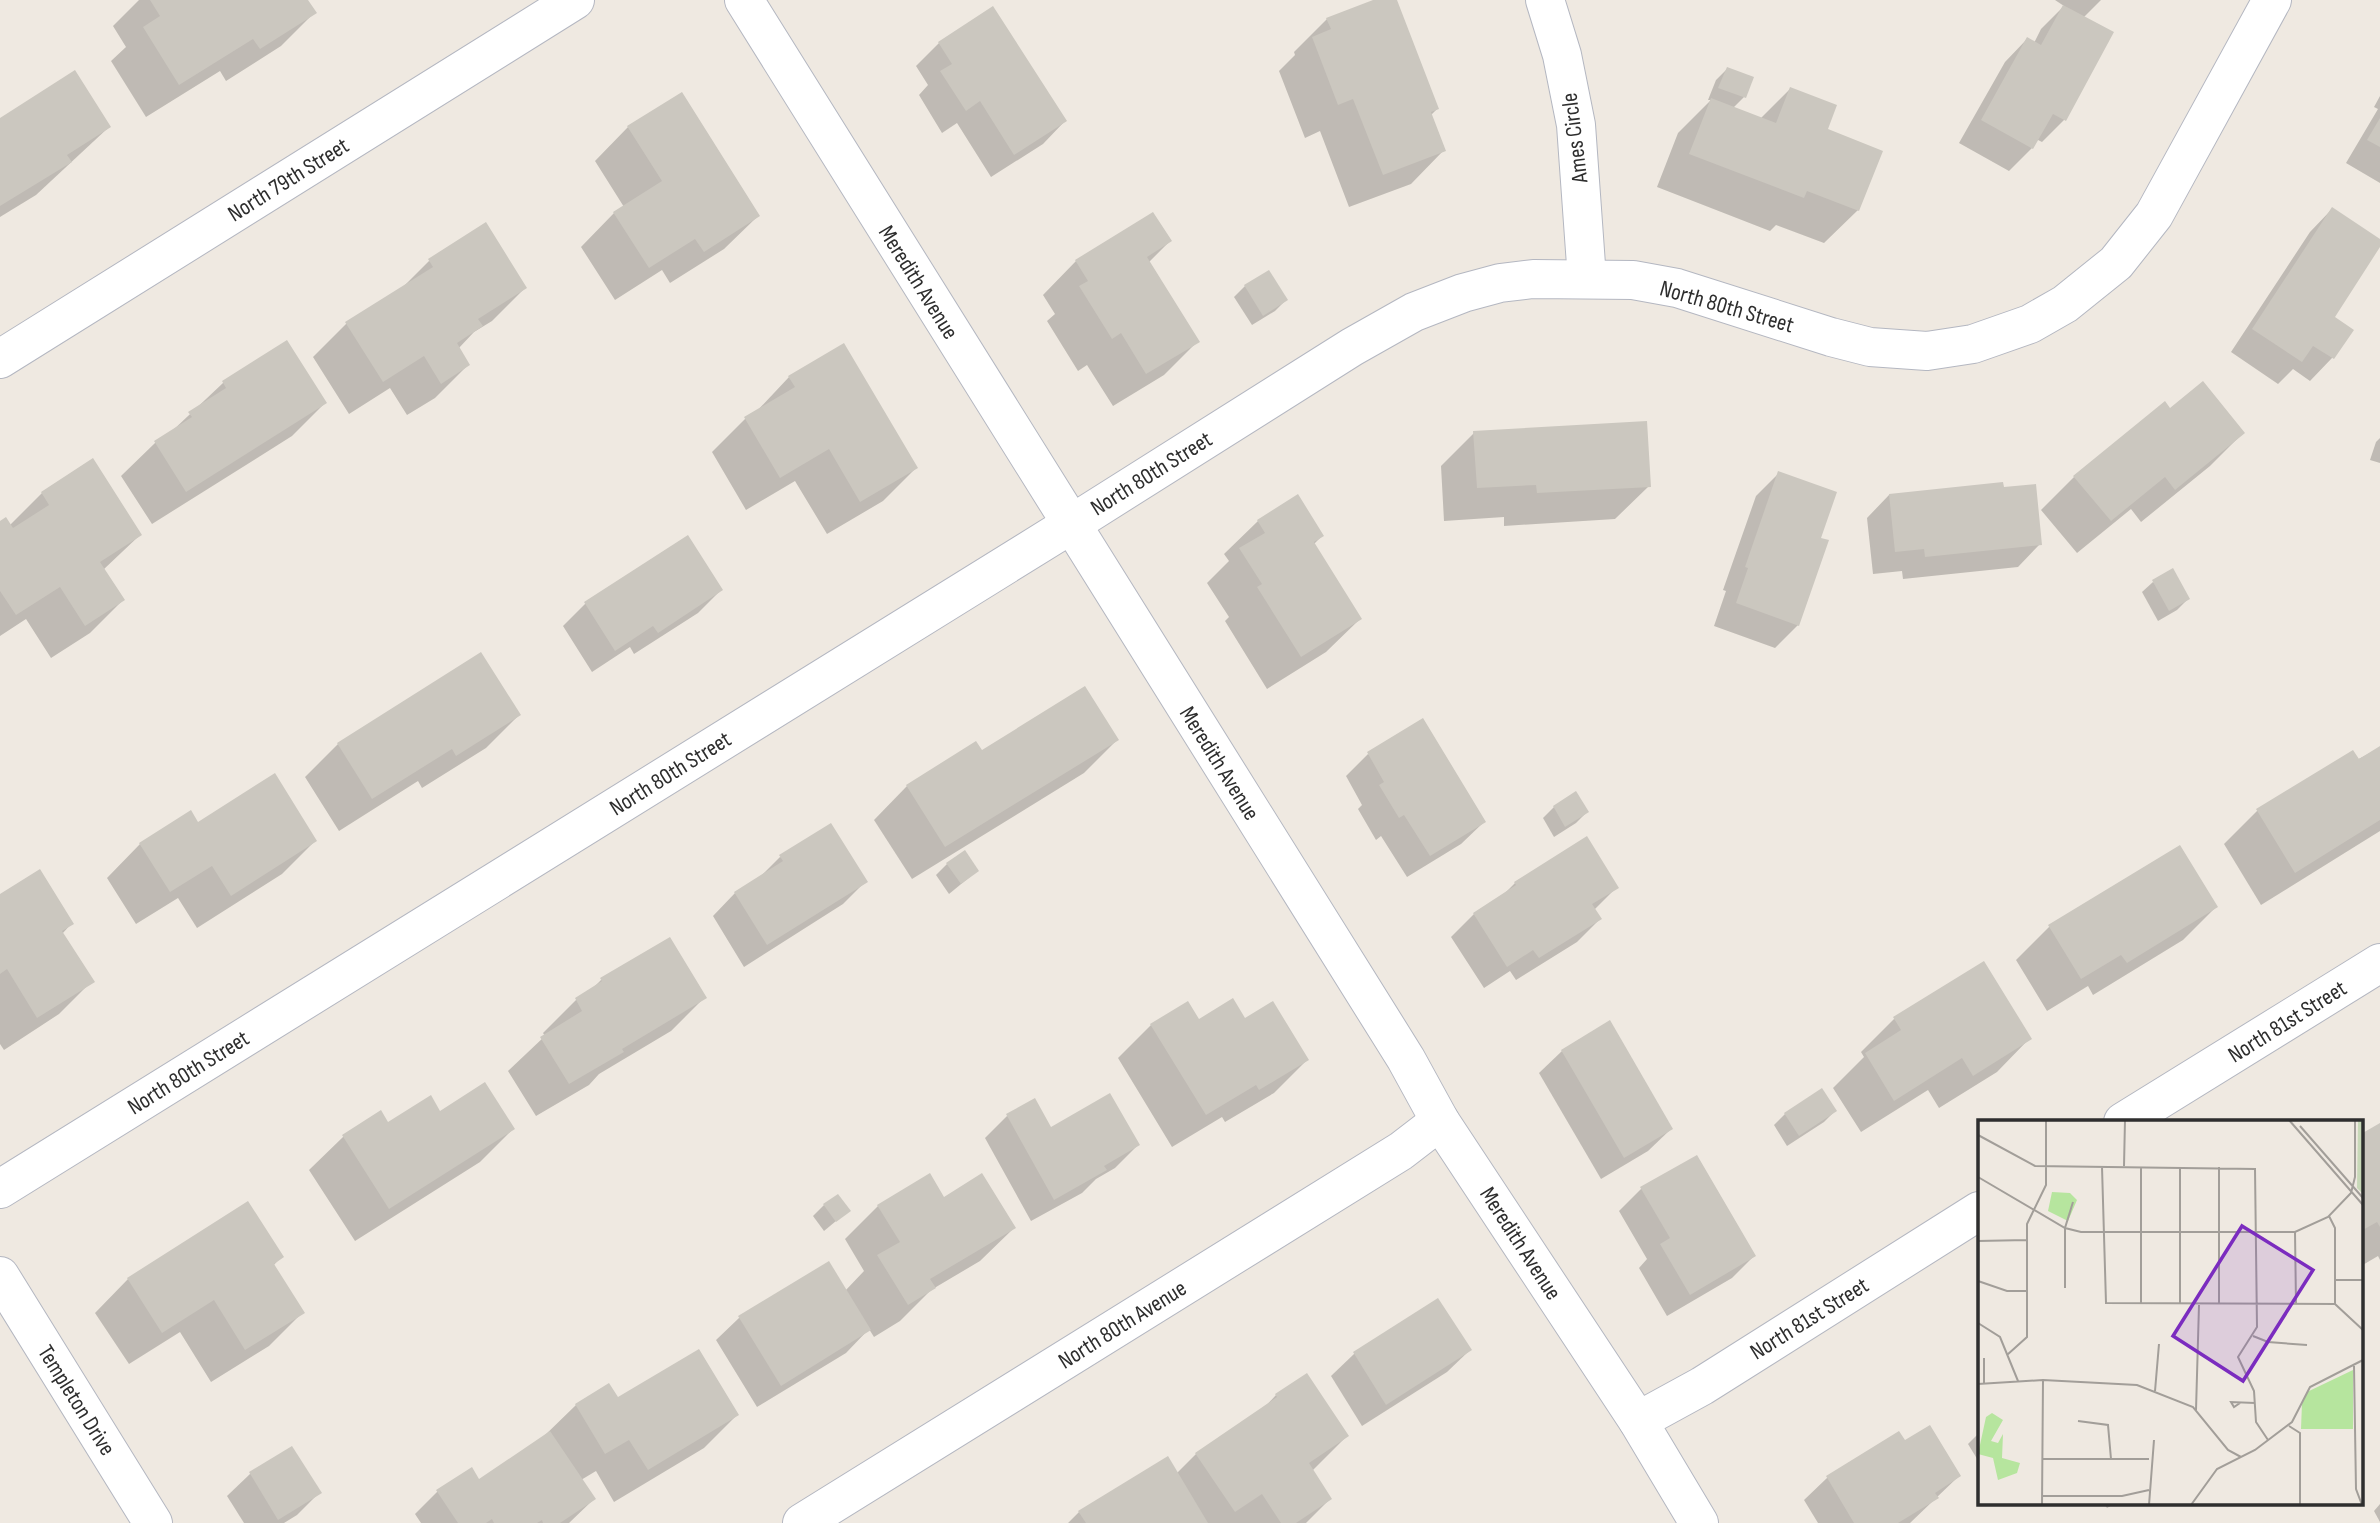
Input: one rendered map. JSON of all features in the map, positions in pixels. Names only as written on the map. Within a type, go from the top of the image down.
[{"type":"street","name":"North 79th Street","points":[[0,359],[575,0]]},
{"type":"street","name":"Meredith Avenue","points":[[744,0],[1406,1059],[1440,1121],[1638,1421],[1699,1523]]},
{"type":"street","name":"Ames Circle","points":[[1545,0],[1562,55],[1576,125],[1587,279]]},
{"type":"street","name":"North 80th Street","points":[[0,1189],[1352,347],[1414,312],[1463,293],[1500,283],[1533,279],[1587,279],[1633,280],[1677,288],[1870,347],[1927,351],[1973,344],[2030,324],[2066,304],[2116,263],[2154,215],[2272,0]]},
{"type":"street","name":"North 81st Street","points":[[2126,1120],[2380,963]]},
{"type":"street","name":"North 80th Avenue","points":[[802,1523],[1401,1151],[1440,1121]]},
{"type":"street","name":"North 81st Street","points":[[1638,1421],[1702,1386],[1978,1212]]},
{"type":"street","name":"Templeton Drive","points":[[0,1276],[153,1523]]},
{"type":"building","points":[[150,0],[308,0],[317,13],[260,49],[253,39],[179,85],[143,27],[160,16]]},
{"type":"building","points":[[1373,0],[1397,0],[1439,109],[1431,112],[1446,151],[1383,175],[1353,99],[1338,105],[1312,37],[1331,29],[1326,18]]},
{"type":"building","points":[[2063,5],[2114,32],[2066,121],[2053,114],[2033,149],[1981,120],[2027,37],[2041,45]]},
{"type":"building","points":[[993,6],[1067,121],[1014,155],[980,101],[966,111],[940,71],[952,64],[938,42]]},
{"type":"building","points":[[1727,67],[1754,77],[1746,98],[1718,88]]},
{"type":"building","points":[[75,70],[111,127],[67,155],[72,162],[0,206],[0,118]]},
{"type":"building","points":[[1790,87],[1837,105],[1828,129],[1883,151],[1859,211],[1807,191],[1804,198],[1689,154],[1711,98],[1776,123]]},
{"type":"building","points":[[682,92],[760,216],[704,252],[695,239],[649,268],[613,212],[662,181],[627,126]]},
{"type":"building","points":[[2380,118],[2380,147],[2367,140]]},
{"type":"building","points":[[2332,207],[2380,239],[2380,247],[2335,317],[2354,330],[2334,359],[2313,346],[2302,362],[2252,329]]},
{"type":"building","points":[[1153,212],[1172,241],[1147,257],[1200,342],[1146,374],[1121,333],[1112,339],[1079,286],[1088,281],[1075,260]]},
{"type":"building","points":[[486,222],[527,288],[478,319],[483,326],[457,343],[470,365],[441,384],[424,356],[383,382],[345,322],[433,267],[428,259]]},
{"type":"building","points":[[1269,270],[1288,300],[1263,316],[1244,285]]},
{"type":"building","points":[[287,340],[327,403],[186,492],[154,441],[192,417],[188,412],[226,388],[222,381]]},
{"type":"building","points":[[844,343],[918,468],[860,502],[829,449],[780,478],[744,417],[795,387],[788,376]]},
{"type":"building","points":[[2203,381],[2245,433],[2175,490],[2165,477],[2111,521],[2073,476],[2165,401],[2170,408]]},
{"type":"building","points":[[1647,421],[1651,487],[1537,493],[1536,485],[1477,488],[1473,431]]},
{"type":"building","points":[[93,458],[142,535],[100,562],[125,600],[85,626],[60,587],[16,615],[0,591],[0,521],[6,517],[13,528],[49,505],[41,492]]},
{"type":"building","points":[[1778,471],[1837,492],[1821,538],[1829,540],[1799,626],[1736,603],[1748,568],[1745,567]]},
{"type":"building","points":[[2003,482],[2004,487],[2036,484],[2042,545],[1925,557],[1924,549],[1895,552],[1889,494]]},
{"type":"building","points":[[1298,494],[1324,536],[1314,542],[1362,619],[1301,657],[1257,587],[1262,584],[1239,548],[1265,533],[1257,520]]},
{"type":"building","points":[[688,535],[723,590],[658,633],[653,626],[615,651],[584,602]]},
{"type":"building","points":[[2173,568],[2190,599],[2169,611],[2152,580]]},
{"type":"building","points":[[481,652],[521,715],[456,756],[452,749],[372,799],[337,743]]},
{"type":"building","points":[[1085,686],[1119,740],[945,847],[906,785],[976,741],[982,750]]},
{"type":"building","points":[[1423,718],[1486,822],[1430,856],[1404,815],[1399,818],[1379,785],[1384,782],[1367,752]]},
{"type":"building","points":[[2380,746],[2380,820],[2295,873],[2256,809],[2353,750],[2359,759]]},
{"type":"building","points":[[275,773],[317,841],[231,896],[212,866],[170,892],[139,843],[191,810],[198,822]]},
{"type":"building","points":[[1576,791],[1589,812],[1565,827],[1553,806]]},
{"type":"building","points":[[831,823],[868,882],[767,945],[734,892],[783,861],[779,855]]},
{"type":"building","points":[[1587,836],[1619,888],[1592,904],[1602,919],[1539,958],[1533,950],[1507,967],[1473,913],[1516,885],[1514,882]]},
{"type":"building","points":[[2180,845],[2218,907],[2127,963],[2121,955],[2081,979],[2048,925]]},
{"type":"building","points":[[965,850],[979,871],[961,884],[946,863]]},
{"type":"building","points":[[40,869],[74,924],[62,931],[95,982],[37,1018],[7,969],[0,974],[0,894]]},
{"type":"building","points":[[670,937],[707,998],[569,1084],[540,1037],[582,1011],[575,998],[602,981],[600,978]]},
{"type":"building","points":[[1984,961],[2032,1039],[1973,1076],[1962,1058],[1894,1101],[1865,1053],[1901,1030],[1893,1017]]},
{"type":"building","points":[[1233,998],[1245,1018],[1273,1001],[1309,1060],[1259,1090],[1256,1085],[1206,1115],[1150,1024],[1188,1001],[1199,1019]]},
{"type":"building","points":[[1610,1020],[1673,1129],[1624,1158],[1561,1050]]},
{"type":"building","points":[[485,1082],[515,1129],[389,1209],[342,1135],[381,1110],[388,1122],[431,1095],[440,1111]]},
{"type":"building","points":[[1822,1088],[1837,1111],[1799,1136],[1784,1113]]},
{"type":"building","points":[[1110,1093],[1140,1145],[1104,1166],[1107,1170],[1054,1200],[1006,1114],[1035,1098],[1051,1127]]},
{"type":"building","points":[[2380,1123],[2380,1227],[2377,1222],[2362,1230],[2363,1155],[2362,1133]]},
{"type":"building","points":[[1697,1155],[1756,1256],[1690,1295],[1660,1244],[1670,1238],[1640,1187]]},
{"type":"building","points":[[930,1173],[944,1197],[982,1173],[1016,1228],[930,1279],[936,1288],[908,1305],[877,1255],[900,1242],[877,1205]]},
{"type":"building","points":[[838,1194],[851,1211],[836,1222],[823,1204]]},
{"type":"building","points":[[248,1201],[284,1257],[274,1264],[305,1313],[245,1350],[214,1300],[162,1333],[127,1278]]},
{"type":"building","points":[[829,1261],[871,1330],[781,1386],[738,1316]]},
{"type":"building","points":[[1438,1298],[1472,1350],[1386,1405],[1353,1352]]},
{"type":"building","points":[[699,1349],[739,1415],[648,1470],[629,1440],[605,1454],[575,1404],[609,1383],[618,1397]]},
{"type":"building","points":[[1307,1373],[1349,1436],[1309,1463],[1332,1499],[1296,1523],[1281,1523],[1262,1494],[1235,1512],[1195,1453]]},
{"type":"building","points":[[1930,1425],[1961,1476],[1935,1493],[1939,1498],[1898,1523],[1854,1523],[1826,1476],[1899,1431],[1905,1440]]},
{"type":"building","points":[[550,1431],[596,1499],[560,1523],[543,1523],[542,1520],[537,1523],[494,1523],[492,1519],[486,1523],[458,1523],[436,1490],[472,1467],[479,1479]]},
{"type":"building","points":[[292,1446],[322,1493],[278,1520],[249,1472]]},
{"type":"building","points":[[1168,1456],[1208,1523],[1086,1523],[1078,1511]]}]
